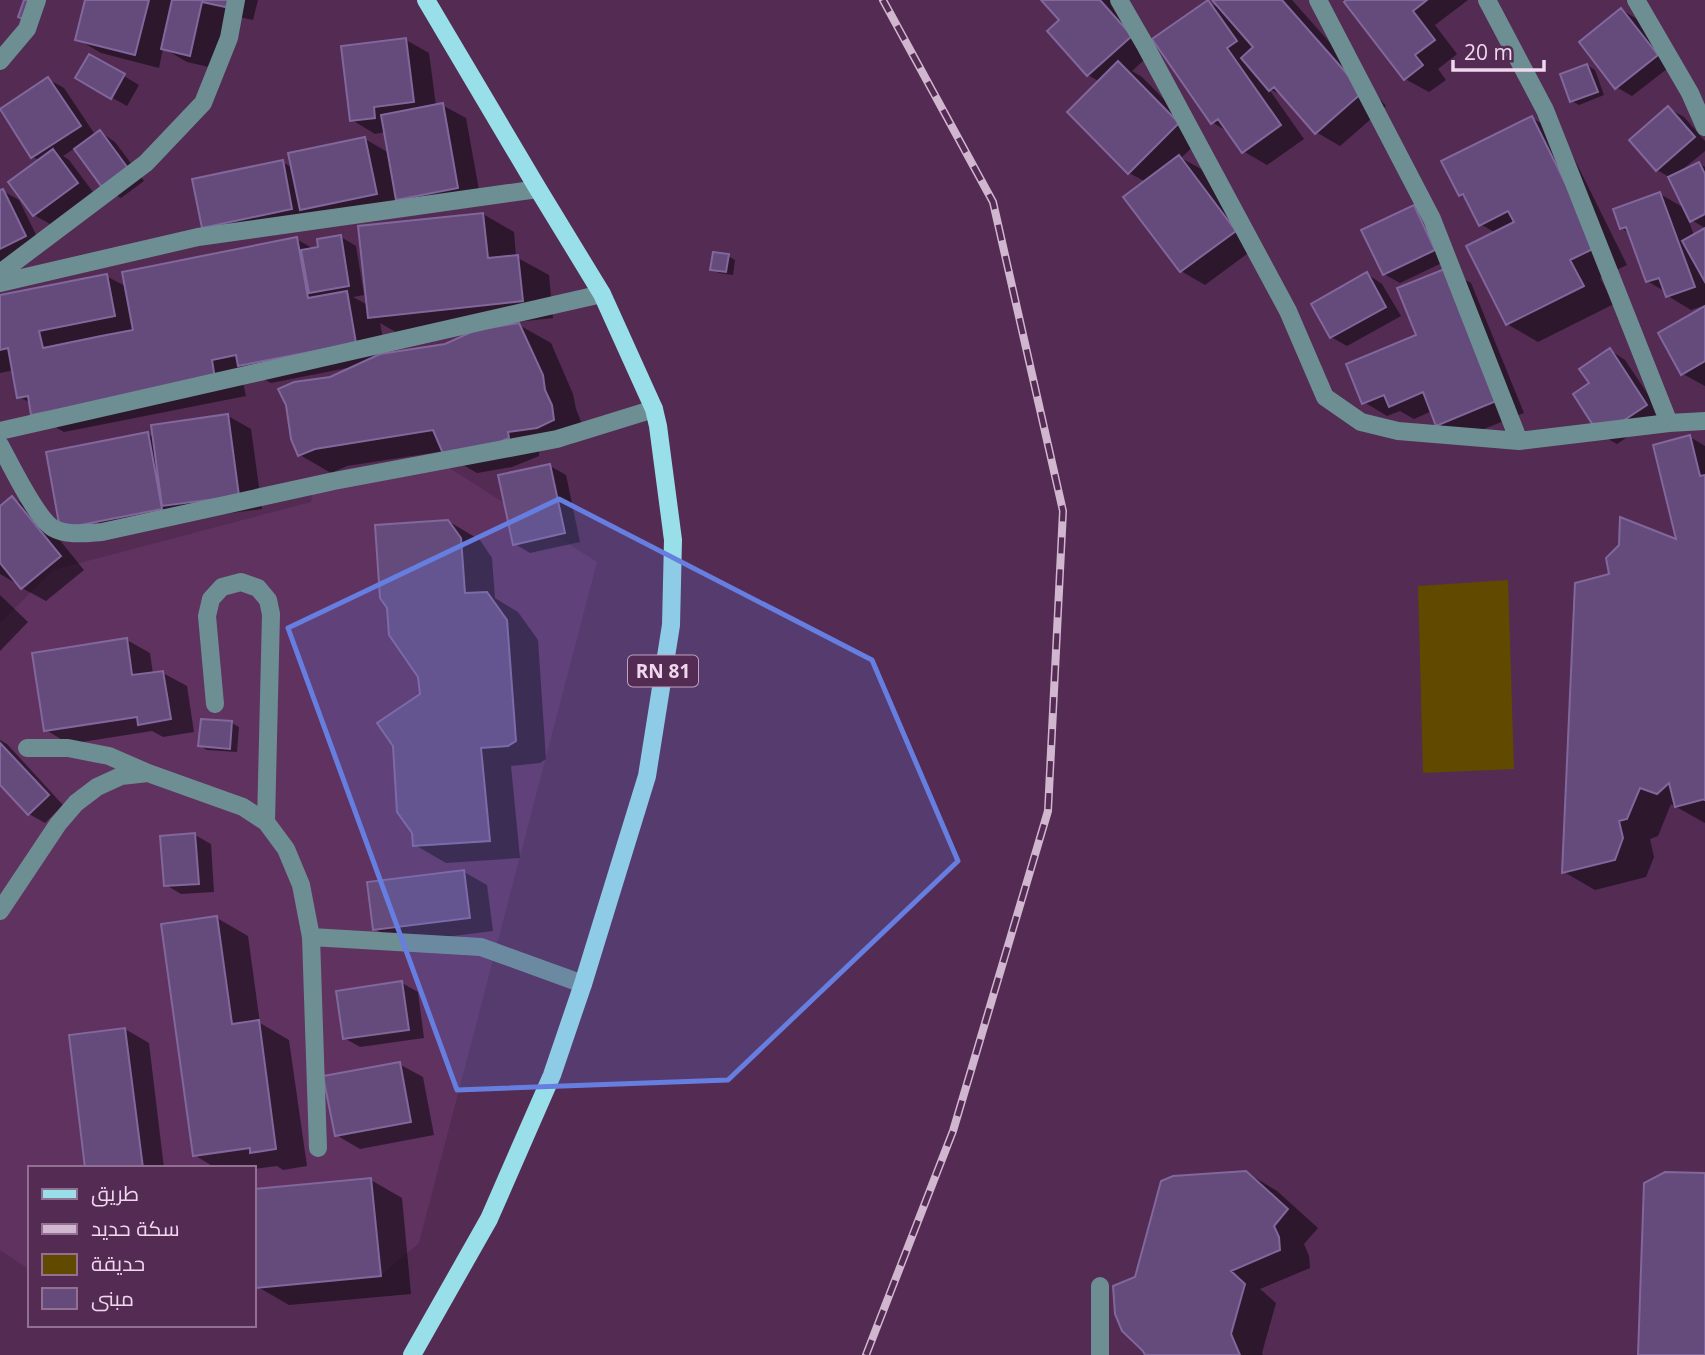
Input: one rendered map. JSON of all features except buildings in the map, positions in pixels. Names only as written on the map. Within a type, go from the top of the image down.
[{"type":"main road","name":"RN 81","points":[[412,1355],[489,1219],[552,1074],[583,984],[647,776],[671,625],[673,540],[659,426],[602,294],[426,0]]},
{"type":"street","points":[[0,61],[27,29],[37,0]]},
{"type":"street","points":[[0,273],[146,163],[203,103],[229,38],[236,0]]},
{"type":"street","points":[[1119,0],[1288,312],[1325,397],[1361,422],[1398,431],[1519,441],[1705,421]]},
{"type":"street","points":[[1318,0],[1433,219],[1519,441]]},
{"type":"street","points":[[1487,0],[1545,110],[1669,423]]},
{"type":"street","points":[[1636,0],[1690,93],[1705,127]]},
{"type":"street","points":[[0,283],[198,237],[538,189]]},
{"type":"street","points":[[0,430],[602,294]]},
{"type":"street","points":[[0,445],[41,519],[55,529],[74,533],[102,532],[334,481],[557,439],[653,409]]},
{"type":"street","points":[[215,704],[207,616],[211,599],[222,587],[241,582],[258,588],[268,600],[271,614],[265,821]]},
{"type":"street","points":[[27,748],[68,748],[109,756],[243,807],[265,821],[286,849],[301,885],[311,937],[318,1148]]},
{"type":"street","points":[[0,911],[58,824],[76,803],[97,787],[121,776],[148,773]]},
{"type":"street","points":[[311,937],[481,947],[583,984]]},
{"type":"street","points":[[1100,1286],[1100,1355]]},
{"type":"highlighted area","points":[[559,499],[872,660],[958,861],[728,1080],[457,1090],[288,628]]},
{"type":"shaded area","points":[[440,462],[597,562],[419,1243],[380,1276],[264,1279],[256,1264],[256,1166],[28,1166],[28,1269],[0,1250],[0,623],[53,570],[311,502],[314,482]]},
{"type":"green space","points":[[1508,580],[1514,769],[1423,773],[1418,586]]},
{"type":"railway","points":[[866,1355],[953,1131],[1048,811],[1063,511],[993,202],[883,0]]}]
